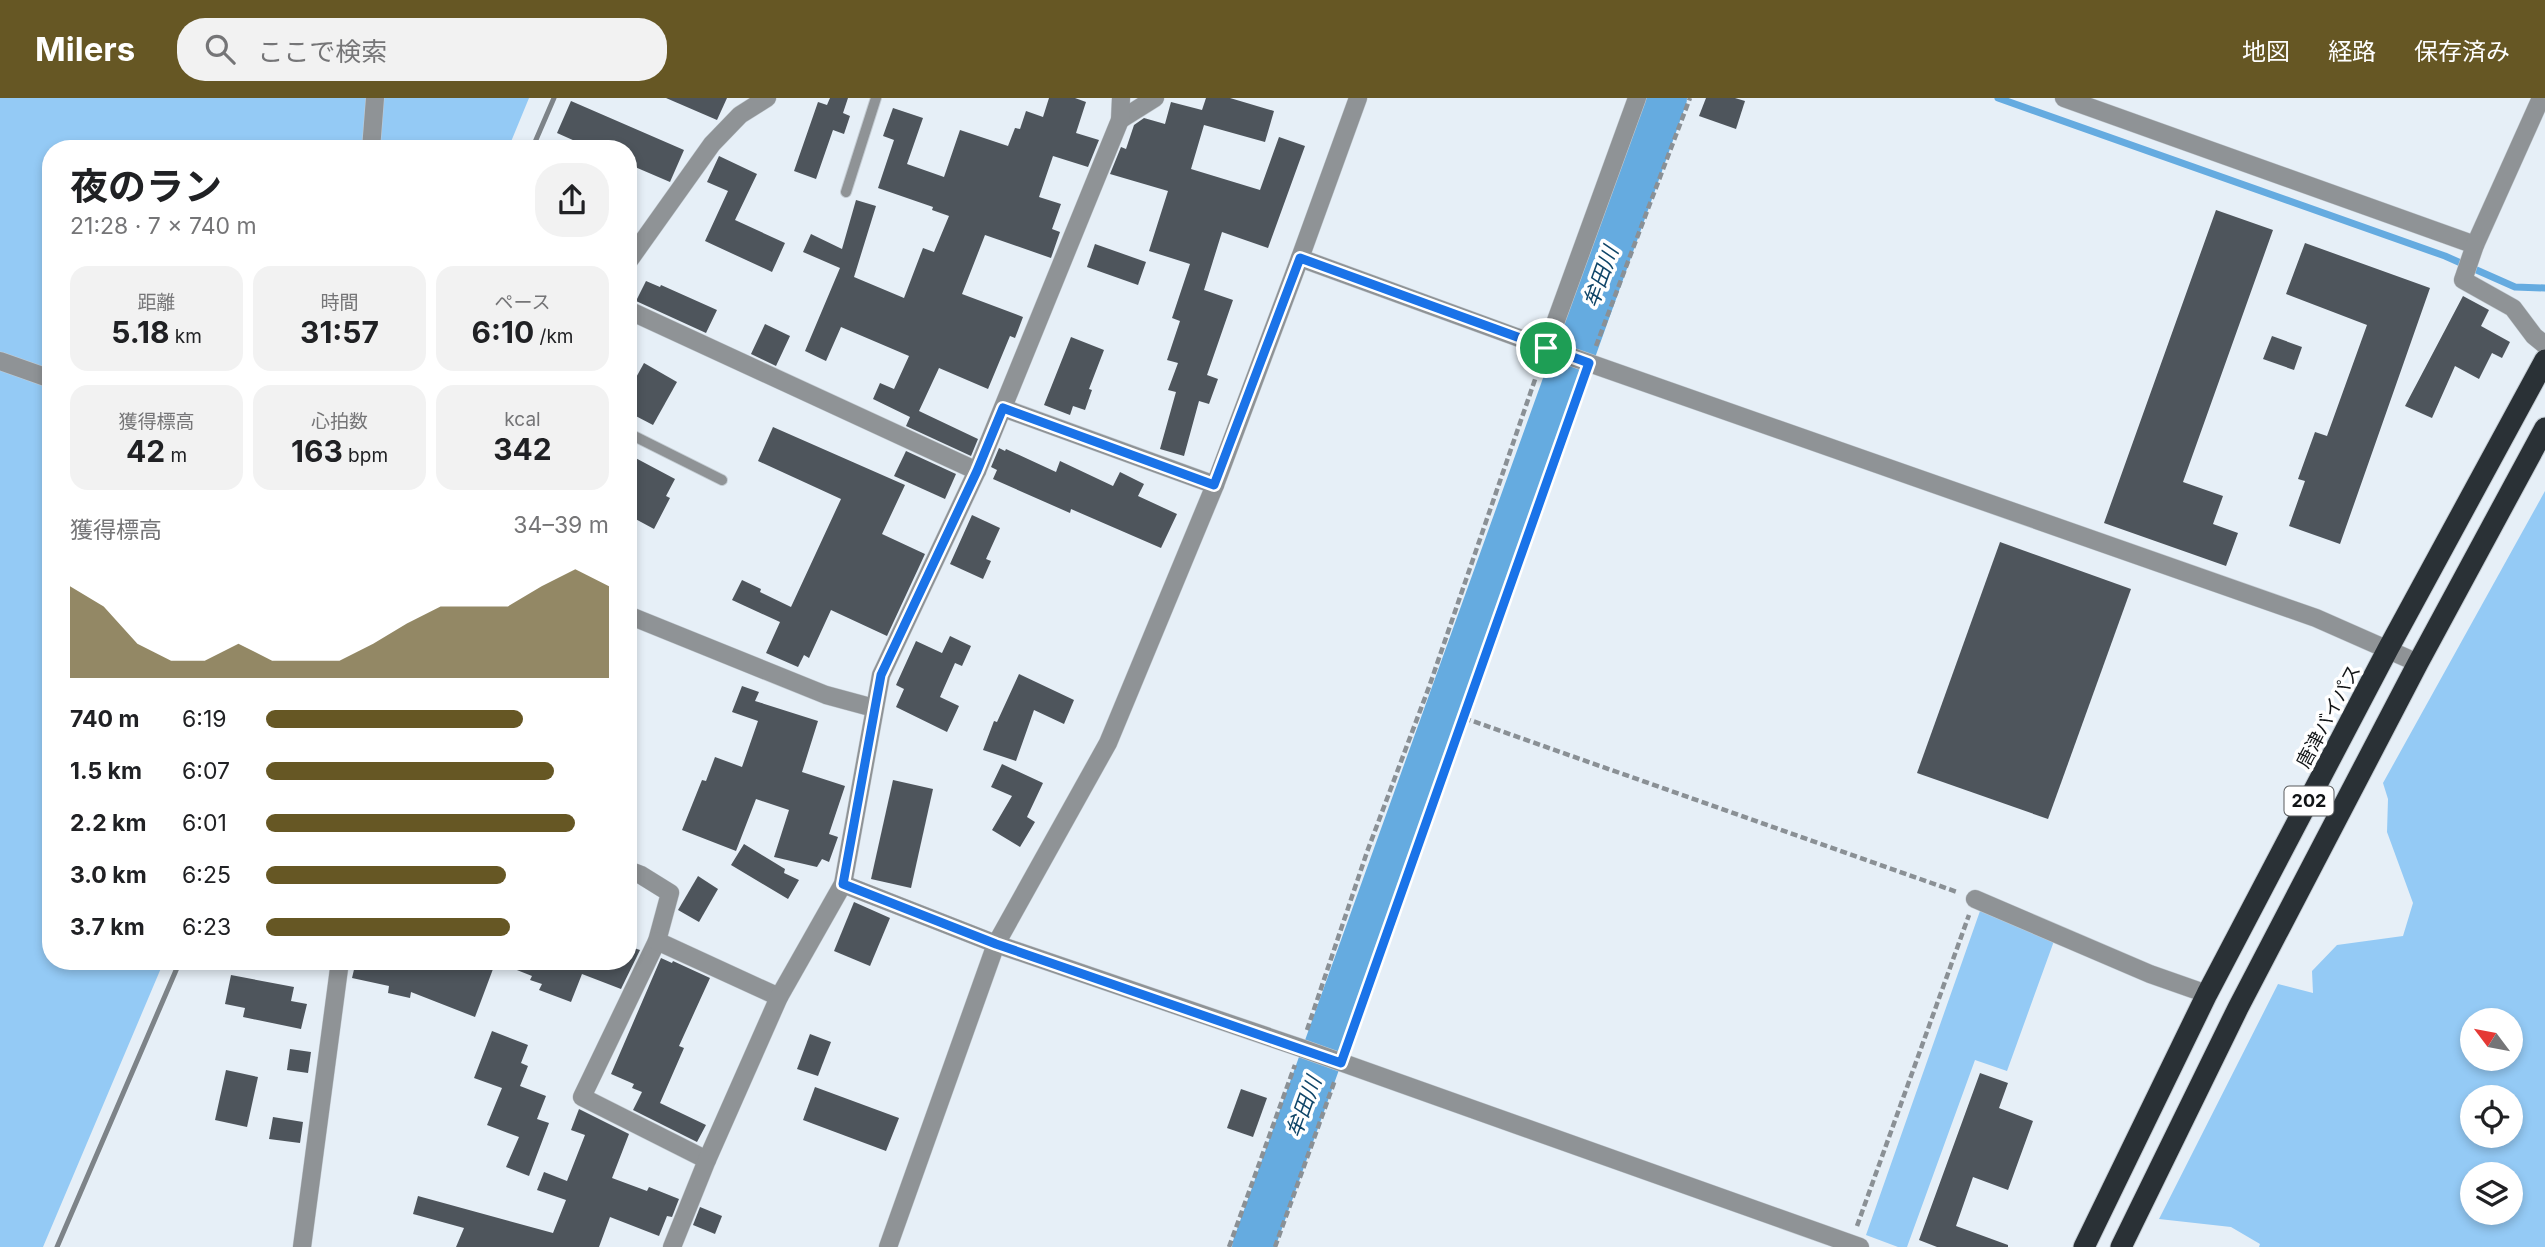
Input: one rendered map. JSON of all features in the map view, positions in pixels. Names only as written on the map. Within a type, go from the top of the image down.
[{"type":"highway","name":"唐津バイパス","points":[[2084,1247],[2207,994],[2388,649],[2545,360]]},
{"type":"highway","name":"202","points":[[2121,1247],[2238,1008],[2418,663],[2545,428]]},
{"type":"street","points":[[372,140],[375,98]]},
{"type":"street","points":[[637,249],[712,144],[740,115],[766,98]]},
{"type":"street","points":[[672,1247],[706,1160],[779,997],[843,884],[881,675],[977,471],[1120,120],[1121,98]]},
{"type":"street","points":[[1120,120],[1156,98]]},
{"type":"street","points":[[888,1247],[996,944],[1108,743],[1214,485],[1357,98]]},
{"type":"street","points":[[1549,349],[1637,98]]},
{"type":"street","points":[[2064,98],[2470,259]]},
{"type":"street","points":[[2541,98],[2463,280],[2513,308],[2534,336],[2545,345]]},
{"type":"street","points":[[1300,258],[1549,349],[2316,618],[2418,663]]},
{"type":"street","points":[[637,314],[977,471]]},
{"type":"street","points":[[0,360],[42,376]]},
{"type":"street","points":[[1003,408],[1214,485]]},
{"type":"street","points":[[637,619],[826,695],[874,708]]},
{"type":"street","points":[[637,873],[670,893],[657,941],[582,1097],[706,1160]]},
{"type":"street","points":[[843,884],[996,944],[1303,1049],[1856,1245]]},
{"type":"street","points":[[1975,899],[2150,974],[2207,994]]},
{"type":"street","points":[[657,941],[779,997]]},
{"type":"street","points":[[302,1247],[339,970]]},
{"type":"lane","points":[[846,192],[876,98]]},
{"type":"lane","points":[[637,438],[722,480]]},
{"type":"path","points":[[1275,1247],[1464,718],[1586,362],[1690,98]]},
{"type":"path","points":[[1229,1247],[1303,1049],[1367,852],[1429,687],[1549,349]]},
{"type":"path","points":[[1464,718],[1975,899],[1856,1245]]},
{"type":"shaded area","points":[[0,98],[529,98],[512,140],[42,140],[42,970],[160,970],[43,1247],[0,1247]]},
{"type":"shaded area","points":[[2545,491],[2545,1247],[2259,1247],[2260,1244],[2231,1227],[2159,1219],[2278,984],[2313,993],[2312,971],[2337,945],[2403,936],[2413,903],[2387,832],[2388,799],[2383,783]]},
{"type":"shaded area","points":[[1980,911],[2054,941],[2007,1071],[1975,1060],[1907,1247],[1898,1247],[1866,1235]]},
{"type":"building","points":[[666,98],[727,98],[717,120]]},
{"type":"building","points":[[830,98],[848,98],[843,113],[850,116],[844,134],[833,130],[816,179],[794,171],[818,102],[827,105]]},
{"type":"building","points":[[1049,98],[1075,98],[1086,102],[1076,133],[1099,140],[1088,167],[1053,156],[1039,197],[1061,204],[1052,229],[1060,232],[1051,258],[985,235],[962,294],[1023,317],[1015,338],[1010,336],[988,389],[939,368],[919,411],[978,439],[971,456],[906,426],[910,417],[873,399],[880,383],[894,389],[909,356],[841,327],[826,361],[805,351],[840,268],[803,252],[811,234],[842,249],[856,200],[876,206],[854,277],[904,298],[923,248],[934,252],[949,216],[932,210],[933,207],[878,188],[894,140],[883,136],[893,108],[923,118],[907,164],[944,177],[960,130],[1008,146],[1015,128],[1020,129],[1026,111],[1043,117]]},
{"type":"building","points":[[1206,98],[1230,98],[1274,111],[1265,142],[1204,125],[1191,169],[1260,190],[1279,137],[1305,146],[1268,248],[1222,232],[1204,290],[1233,300],[1207,375],[1218,379],[1209,404],[1199,401],[1184,456],[1160,449],[1176,392],[1168,390],[1178,363],[1167,360],[1180,321],[1172,318],[1190,264],[1149,251],[1168,191],[1110,174],[1121,147],[1126,149],[1134,125],[1144,118],[1165,124],[1171,102],[1202,110]]},
{"type":"building","points":[[1706,98],[1735,98],[1745,101],[1736,129],[1699,116]]},
{"type":"building","points":[[571,101],[684,150],[670,182],[637,168],[637,140],[573,140],[557,133]]},
{"type":"building","points":[[719,156],[757,174],[735,220],[785,243],[772,272],[705,241],[728,191],[707,182]]},
{"type":"building","points":[[2216,210],[2273,230],[2183,482],[2223,496],[2213,524],[2238,533],[2226,566],[2104,523]]},
{"type":"building","points":[[2305,243],[2430,288],[2340,544],[2289,526],[2305,481],[2298,479],[2315,432],[2327,436],[2367,325],[2286,294]]},
{"type":"building","points":[[1095,244],[1146,262],[1138,285],[1087,267]]},
{"type":"building","points":[[646,281],[717,310],[706,333],[637,301]]},
{"type":"building","points":[[2463,296],[2489,310],[2481,326],[2510,342],[2502,358],[2492,353],[2479,379],[2455,366],[2432,418],[2405,406]]},
{"type":"building","points":[[765,324],[790,336],[776,366],[751,354]]},
{"type":"building","points":[[2272,336],[2302,347],[2294,370],[2263,359]]},
{"type":"building","points":[[1071,337],[1104,350],[1089,389],[1092,390],[1085,410],[1073,406],[1070,415],[1044,405]]},
{"type":"building","points":[[644,363],[677,382],[653,425],[637,417],[637,376]]},
{"type":"building","points":[[773,427],[905,485],[882,534],[925,554],[887,636],[831,610],[809,658],[804,655],[798,667],[766,653],[780,622],[732,600],[742,580],[791,607],[841,499],[758,461]]},
{"type":"building","points":[[999,448],[1056,472],[1060,461],[1113,486],[1120,472],[1144,484],[1138,496],[1177,514],[1161,548],[1071,509],[1070,513],[993,479],[997,470],[991,467]]},
{"type":"building","points":[[906,451],[956,474],[945,499],[894,476]]},
{"type":"building","points":[[637,459],[675,479],[666,496],[670,498],[654,529],[637,520]]},
{"type":"building","points":[[972,515],[1000,528],[986,559],[991,561],[983,579],[950,564]]},
{"type":"building","points":[[2000,542],[2131,589],[2048,819],[1917,773]]},
{"type":"building","points":[[950,636],[971,646],[962,666],[955,663],[940,697],[959,706],[947,732],[896,707],[904,689],[896,685],[916,641],[942,653]]},
{"type":"building","points":[[1019,674],[1074,700],[1064,724],[1034,710],[1016,761],[983,750],[994,721],[997,722]]},
{"type":"building","points":[[742,686],[759,692],[755,701],[818,721],[802,772],[845,786],[829,834],[838,837],[829,862],[822,859],[817,867],[774,857],[789,810],[756,799],[736,851],[682,830],[702,780],[706,781],[715,757],[742,767],[758,721],[732,712]]},
{"type":"building","points":[[1002,764],[1043,783],[1027,817],[1035,822],[1020,847],[992,830],[1012,796],[991,787]]},
{"type":"building","points":[[893,780],[933,789],[911,888],[871,879]]},
{"type":"building","points":[[744,844],[785,869],[784,873],[799,880],[788,899],[731,865]]},
{"type":"building","points":[[698,876],[718,889],[699,922],[678,910]]},
{"type":"building","points":[[854,902],[890,918],[870,966],[834,951]]},
{"type":"building","points":[[661,958],[710,978],[679,1046],[684,1048],[660,1103],[706,1125],[697,1142],[633,1110],[642,1092],[632,1088],[634,1084],[611,1074]]},
{"type":"building","points":[[354,970],[493,970],[475,1017],[411,992],[410,998],[388,993],[389,986],[352,978]]},
{"type":"building","points":[[517,970],[630,970],[621,989],[582,974],[571,1002],[539,990],[542,984],[530,980],[532,976]]},
{"type":"building","points":[[231,975],[294,987],[291,1001],[307,1004],[301,1029],[243,1017],[245,1008],[225,1004]]},
{"type":"building","points":[[492,1031],[528,1045],[521,1063],[528,1066],[520,1086],[546,1096],[537,1119],[549,1123],[529,1176],[506,1167],[519,1137],[487,1125],[502,1088],[474,1078]]},
{"type":"building","points":[[810,1034],[831,1042],[818,1076],[797,1069]]},
{"type":"building","points":[[290,1049],[311,1052],[308,1073],[287,1070]]},
{"type":"building","points":[[226,1070],[258,1077],[247,1127],[215,1120]]},
{"type":"building","points":[[1980,1073],[2008,1083],[1999,1108],[2033,1121],[2008,1190],[1973,1177],[1956,1226],[2008,1247],[1937,1247],[1919,1240]]},
{"type":"building","points":[[815,1087],[899,1118],[886,1151],[803,1120]]},
{"type":"building","points":[[1241,1089],[1267,1098],[1253,1137],[1227,1128]]},
{"type":"building","points":[[579,1109],[629,1134],[612,1178],[647,1191],[649,1187],[679,1199],[672,1217],[667,1216],[659,1236],[610,1217],[599,1247],[456,1247],[464,1228],[413,1214],[418,1196],[553,1233],[566,1200],[537,1190],[544,1172],[567,1181],[585,1135],[571,1130]]},
{"type":"building","points":[[273,1117],[303,1122],[300,1143],[269,1139]]},
{"type":"building","points":[[700,1207],[722,1216],[715,1234],[693,1225]]},
{"type":"waterway","name":"牟田川","points":[[1253,1247],[1666,98]]},
{"type":"waterway","points":[[1998,98],[2445,256],[2515,287],[2545,288]]},
{"type":"railway","points":[[536,140],[554,98]]},
{"type":"railway","points":[[57,1247],[176,970]]},
{"type":"route","points":[[1300,258],[1546,348],[1589,363],[1341,1063],[996,944],[843,884],[881,675],[977,471],[1003,408],[1214,485],[1300,258]]}]
